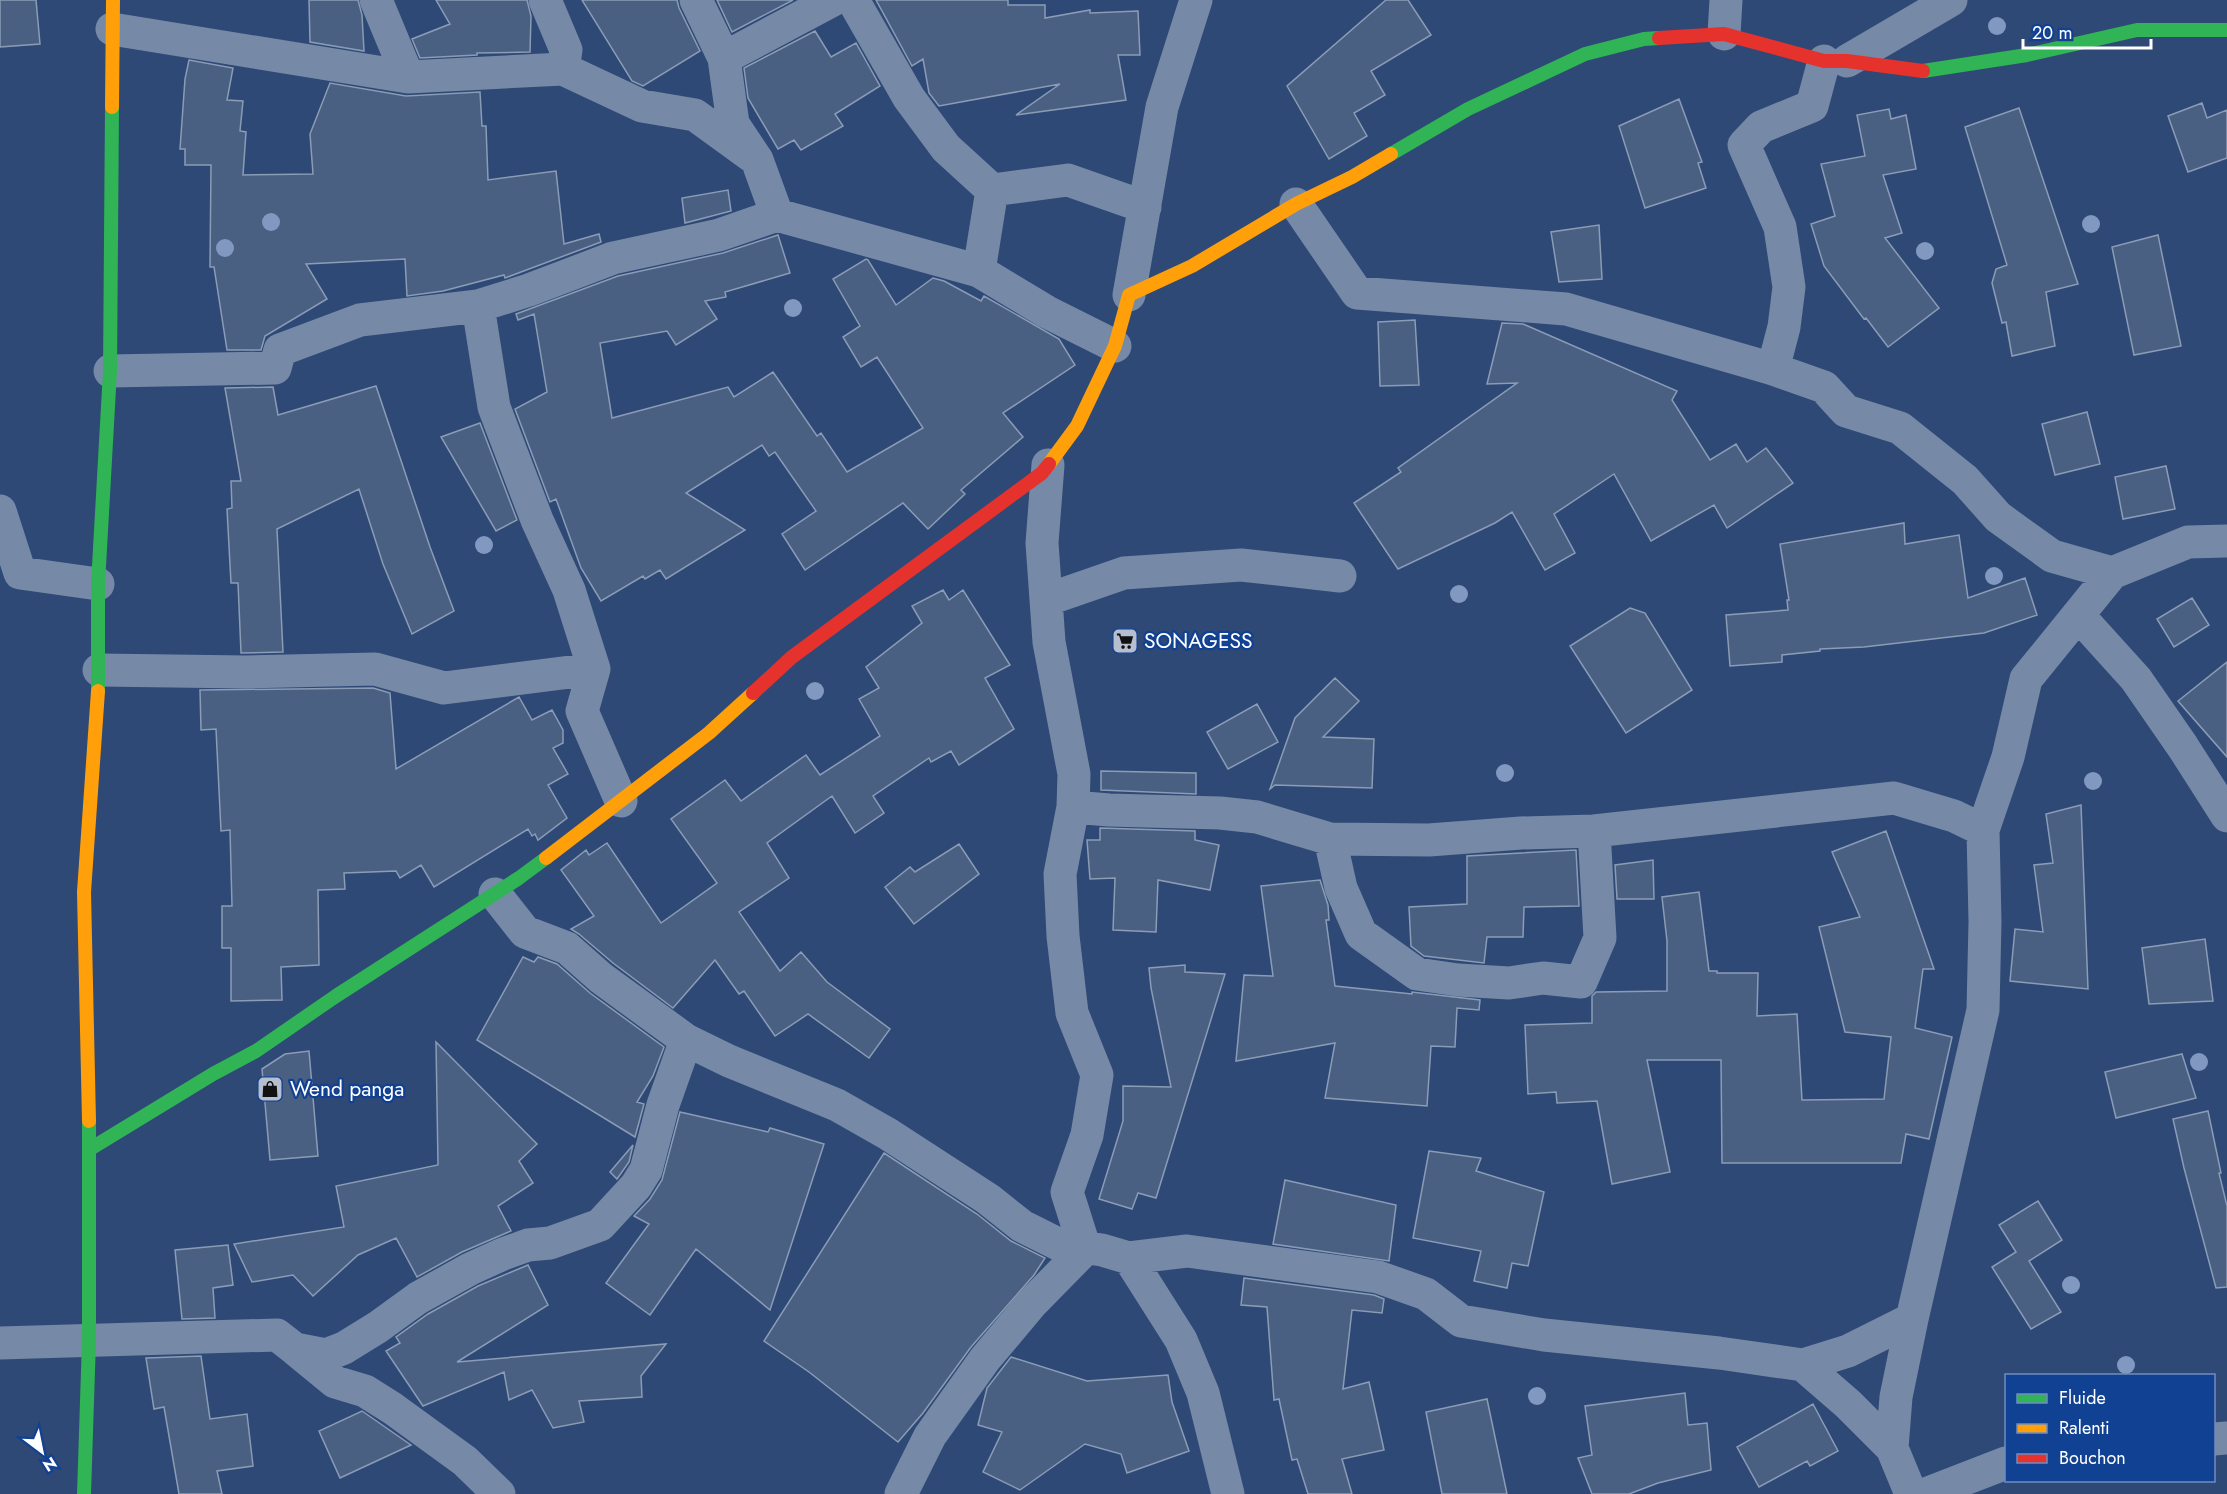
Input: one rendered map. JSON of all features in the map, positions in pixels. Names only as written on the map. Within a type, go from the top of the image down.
[{"type":"street","points":[[376,0],[408,77]]},
{"type":"street","points":[[545,0],[566,50],[562,69]]},
{"type":"street","points":[[696,0],[724,58],[733,124],[757,159],[777,215]]},
{"type":"street","points":[[724,58],[833,0]]},
{"type":"street","points":[[853,0],[921,115],[946,148],[992,190],[1068,180],[1145,207]]},
{"type":"street","points":[[90,1149],[213,1074],[256,1051],[551,855],[709,733],[792,657],[1042,472],[1077,426],[1115,346],[1129,295],[1162,107],[1196,0]]},
{"type":"street","points":[[1724,34],[1726,0]]},
{"type":"street","points":[[1773,369],[1784,327],[1789,287],[1780,227],[1744,145],[1761,127],[1812,106],[1835,61],[1951,0]]},
{"type":"street","points":[[84,1494],[89,1340],[90,1149],[84,892],[99,670],[98,584],[110,371],[112,15],[408,77],[562,69],[642,106],[695,115],[757,159]]},
{"type":"street","points":[[1129,295],[1192,266],[1296,204],[1352,177],[1468,109],[1585,54],[1644,39],[1724,34],[1835,61],[1924,71],[2027,55],[2137,30],[2227,30]]},
{"type":"street","points":[[979,271],[992,190]]},
{"type":"street","points":[[1296,204],[1357,293],[1566,309],[1773,369],[1824,387],[1846,411],[1900,428],[1965,480],[1998,517],[2052,556],[2112,573]]},
{"type":"street","points":[[110,371],[275,368],[280,350],[360,320],[478,306],[529,290],[613,258],[719,235],[777,215],[979,271],[1047,312],[1115,346]]},
{"type":"street","points":[[478,306],[494,407],[537,520],[569,590],[594,669],[582,711],[621,801]]},
{"type":"street","points":[[1048,465],[1042,543],[1049,642],[1074,774],[1073,807],[1060,874],[1063,936],[1072,1013],[1097,1075],[1087,1135],[1066,1192],[1085,1249]]},
{"type":"street","points":[[0,511],[20,573],[98,584]]},
{"type":"street","points":[[1892,1448],[1896,1396],[1983,1010],[1985,922],[1983,830],[2007,757],[2026,679],[2112,573],[2188,542],[2227,540]]},
{"type":"street","points":[[1046,600],[1124,573],[1241,565],[1340,576]]},
{"type":"street","points":[[2079,616],[2136,679],[2227,816]]},
{"type":"street","points":[[99,670],[246,672],[375,669],[444,688],[594,669]]},
{"type":"street","points":[[1073,807],[1220,813],[1257,817],[1330,839],[1429,840],[1521,833],[1594,831],[1894,798],[1954,816],[1983,830]]},
{"type":"street","points":[[1330,839],[1341,888],[1361,934],[1417,974],[1509,983],[1542,978],[1581,982],[1600,938],[1594,831]]},
{"type":"street","points":[[495,894],[525,932],[567,948],[601,978],[686,1040],[729,1061],[837,1105],[888,1134],[988,1199],[1022,1226],[1058,1244],[1102,1250],[1129,1258],[1187,1251],[1378,1277],[1426,1294],[1461,1321],[1544,1335],[1719,1353],[1803,1365],[1848,1351],[1912,1319]]},
{"type":"street","points":[[295,1349],[326,1355],[378,1327],[418,1298],[502,1254],[528,1245],[550,1243],[600,1225],[636,1186],[646,1170],[663,1105],[686,1040]]},
{"type":"street","points":[[901,1494],[930,1436],[985,1359],[1032,1303],[1085,1249]]},
{"type":"street","points":[[1129,1258],[1181,1340],[1203,1393],[1228,1494]]},
{"type":"street","points":[[0,1343],[277,1335],[335,1382],[365,1390],[392,1408],[465,1461],[500,1494]]},
{"type":"street","points":[[1803,1365],[1848,1404],[1892,1448],[1911,1494]]},
{"type":"street","points":[[1926,1494],[2005,1464]]},
{"type":"building","points":[[0,0],[36,0],[40,44],[0,47]]},
{"type":"building","points":[[309,0],[358,0],[362,15],[364,51],[310,42]]},
{"type":"building","points":[[436,0],[527,0],[531,16],[530,52],[477,53],[477,55],[420,58],[412,39],[450,24]]},
{"type":"building","points":[[582,0],[677,0],[700,51],[643,86],[632,81]]},
{"type":"building","points":[[717,0],[793,0],[732,32]]},
{"type":"building","points":[[876,0],[1008,0],[1008,5],[1045,5],[1045,18],[1090,10],[1090,13],[1138,11],[1140,55],[1118,55],[1126,100],[1016,115],[1060,84],[939,106],[929,93],[923,59],[912,66]]},
{"type":"building","points":[[1386,0],[1408,0],[1431,35],[1371,71],[1385,95],[1354,113],[1367,136],[1329,159],[1287,86]]},
{"type":"building","points":[[815,31],[831,57],[856,43],[880,86],[835,114],[843,126],[801,150],[794,140],[778,149],[748,98],[744,68]]},
{"type":"building","points":[[189,60],[233,68],[227,100],[243,101],[240,131],[246,132],[243,175],[313,174],[310,134],[330,83],[406,96],[480,92],[482,126],[486,126],[488,180],[556,171],[564,244],[599,234],[601,242],[505,278],[504,275],[443,291],[407,296],[405,259],[306,264],[327,299],[265,336],[261,350],[227,350],[214,267],[210,267],[211,165],[185,165],[185,149],[180,149],[185,79]]},
{"type":"building","points":[[1679,99],[1702,162],[1698,163],[1706,188],[1645,208],[1619,126]]},
{"type":"building","points":[[2202,103],[2207,118],[2227,110],[2227,158],[2188,172],[2168,116]]},
{"type":"building","points":[[2019,108],[2078,284],[2046,292],[2055,346],[2012,356],[2006,322],[2002,323],[1992,283],[1996,269],[2007,265],[1965,127]]},
{"type":"building","points":[[1889,109],[1891,119],[1906,115],[1916,169],[1883,175],[1902,233],[1885,238],[1939,308],[1888,347],[1824,266],[1811,224],[1835,216],[1821,164],[1865,156],[1857,115]]},
{"type":"building","points":[[728,190],[731,211],[685,223],[682,198]]},
{"type":"building","points":[[1599,225],[1602,279],[1559,282],[1551,232]]},
{"type":"building","points":[[778,235],[790,273],[725,292],[726,297],[705,301],[717,319],[676,345],[667,331],[600,343],[612,418],[728,387],[734,397],[773,372],[817,436],[821,433],[847,472],[923,428],[877,357],[861,367],[843,337],[860,326],[833,279],[866,259],[896,305],[933,278],[944,281],[981,301],[984,296],[1059,339],[1075,365],[1003,413],[1023,437],[961,490],[965,494],[928,529],[903,503],[805,570],[782,534],[816,511],[775,452],[769,456],[762,445],[686,493],[745,530],[666,579],[660,570],[645,579],[643,576],[601,601],[581,568],[556,499],[550,502],[515,409],[547,392],[534,314],[518,320],[516,314],[618,276],[723,253]]},
{"type":"building","points":[[2158,235],[2181,346],[2134,355],[2112,247]]},
{"type":"building","points":[[1415,320],[1419,385],[1380,386],[1378,322]]},
{"type":"building","points":[[1502,323],[1523,324],[1677,391],[1672,400],[1710,460],[1736,444],[1747,462],[1766,448],[1793,483],[1727,528],[1714,505],[1651,541],[1614,474],[1554,514],[1575,553],[1545,570],[1512,512],[1495,523],[1398,569],[1354,503],[1401,472],[1398,468],[1517,383],[1487,384]]},
{"type":"building","points":[[376,386],[454,611],[412,634],[383,564],[359,489],[277,529],[283,652],[241,653],[238,583],[231,583],[227,509],[232,508],[231,481],[241,481],[225,388],[273,387],[278,415]]},
{"type":"building","points":[[2087,412],[2100,464],[2055,475],[2042,424]]},
{"type":"building","points":[[480,423],[517,520],[496,531],[441,437]]},
{"type":"building","points":[[2166,466],[2175,509],[2123,519],[2115,477]]},
{"type":"building","points":[[1904,523],[1905,544],[1959,535],[1968,598],[2025,578],[2037,615],[1984,633],[1864,647],[1820,649],[1820,651],[1782,655],[1782,662],[1730,666],[1726,615],[1788,610],[1787,600],[1789,600],[1780,544]]},
{"type":"building","points":[[943,590],[949,600],[963,590],[1010,665],[985,678],[1014,729],[959,765],[951,751],[931,762],[929,758],[873,796],[884,813],[855,833],[832,796],[767,843],[789,878],[739,912],[780,971],[801,952],[827,982],[890,1029],[869,1058],[808,1014],[775,1036],[744,991],[739,994],[715,960],[673,1008],[571,929],[594,916],[561,870],[586,850],[589,855],[607,843],[661,923],[717,883],[671,819],[725,780],[741,801],[806,755],[820,775],[880,736],[859,699],[879,688],[866,667],[922,623],[912,606]]},
{"type":"building","points":[[2192,598],[2209,625],[2174,647],[2157,619]]},
{"type":"building","points":[[1630,608],[1645,613],[1692,690],[1626,733],[1570,646]]},
{"type":"building","points":[[2227,662],[2227,757],[2178,701]]},
{"type":"building","points":[[1335,678],[1359,701],[1323,737],[1374,739],[1372,788],[1275,785],[1270,789],[1295,718]]},
{"type":"building","points":[[373,688],[390,693],[396,769],[519,697],[532,720],[552,710],[563,730],[563,743],[553,748],[568,774],[548,785],[567,818],[538,840],[535,834],[532,836],[528,829],[434,887],[421,865],[400,878],[396,871],[344,873],[345,889],[318,890],[319,965],[281,967],[282,1000],[231,1001],[231,948],[222,948],[222,906],[232,906],[230,830],[221,831],[216,729],[201,730],[200,690]]},
{"type":"building","points":[[1257,704],[1278,742],[1228,769],[1207,732]]},
{"type":"building","points":[[1101,771],[1196,773],[1196,794],[1101,790]]},
{"type":"building","points":[[2081,805],[2088,989],[2010,981],[2015,929],[2043,932],[2034,865],[2053,863],[2046,814]]},
{"type":"building","points":[[1100,828],[1195,831],[1195,840],[1219,845],[1210,890],[1158,880],[1156,932],[1113,930],[1115,878],[1090,879],[1087,840],[1100,840]]},
{"type":"building","points":[[1886,831],[1934,969],[1923,969],[1915,1028],[1952,1037],[1929,1139],[1906,1134],[1901,1163],[1722,1163],[1721,1060],[1647,1060],[1670,1172],[1612,1184],[1597,1101],[1557,1103],[1556,1092],[1528,1094],[1525,1025],[1592,1023],[1592,996],[1596,992],[1667,991],[1667,941],[1662,897],[1699,892],[1709,971],[1758,973],[1757,1016],[1797,1014],[1802,1100],[1884,1099],[1891,1037],[1845,1032],[1819,927],[1860,917],[1832,852]]},
{"type":"building","points":[[959,844],[979,874],[914,924],[885,887],[910,867],[915,872]]},
{"type":"building","points":[[1576,850],[1579,906],[1524,907],[1523,937],[1487,937],[1484,963],[1424,956],[1411,946],[1409,907],[1467,904],[1467,856]]},
{"type":"building","points":[[1653,860],[1654,899],[1617,899],[1615,865]]},
{"type":"building","points":[[1320,880],[1328,905],[1329,920],[1326,920],[1335,986],[1480,1000],[1479,1010],[1457,1008],[1455,1047],[1431,1046],[1427,1106],[1325,1098],[1335,1043],[1236,1061],[1244,975],[1273,976],[1261,886]]},
{"type":"building","points":[[2205,939],[2213,1001],[2149,1004],[2142,948]]},
{"type":"building","points":[[523,957],[534,962],[538,957],[557,964],[590,993],[664,1047],[653,1076],[637,1102],[644,1104],[635,1137],[477,1040]]},
{"type":"building","points":[[1185,965],[1185,972],[1225,974],[1156,1198],[1138,1193],[1132,1209],[1099,1199],[1123,1121],[1123,1086],[1171,1087],[1149,968]]},
{"type":"building","points":[[436,1042],[537,1144],[519,1161],[533,1183],[498,1206],[511,1231],[462,1252],[417,1277],[396,1238],[358,1255],[313,1296],[293,1275],[252,1282],[234,1244],[344,1227],[336,1186],[438,1165]]},
{"type":"building","points":[[309,1051],[318,1156],[270,1160],[262,1069],[285,1054]]},
{"type":"building","points":[[2182,1054],[2196,1098],[2116,1118],[2105,1072]]},
{"type":"building","points":[[2208,1111],[2227,1206],[2227,1287],[2216,1288],[2173,1119]]},
{"type":"building","points":[[680,1112],[768,1132],[770,1128],[824,1144],[770,1310],[696,1249],[650,1315],[606,1283],[649,1224],[634,1216],[650,1199],[662,1180]]},
{"type":"building","points":[[633,1145],[629,1162],[617,1179],[610,1172]]},
{"type":"building","points":[[1429,1151],[1481,1158],[1476,1171],[1544,1192],[1528,1266],[1512,1263],[1507,1288],[1474,1281],[1481,1251],[1413,1238]]},
{"type":"building","points":[[884,1153],[977,1214],[1011,1241],[1045,1258],[1034,1275],[971,1347],[923,1413],[898,1442],[809,1372],[764,1341]]},
{"type":"building","points":[[1285,1180],[1396,1205],[1389,1261],[1273,1244]]},
{"type":"building","points":[[2038,1201],[2062,1240],[2029,1261],[2061,1312],[2031,1329],[1992,1267],[2016,1252],[1999,1225]]},
{"type":"building","points":[[228,1245],[233,1285],[213,1288],[215,1318],[182,1319],[175,1250]]},
{"type":"building","points":[[528,1265],[548,1305],[457,1362],[666,1344],[641,1376],[642,1397],[579,1401],[584,1422],[553,1428],[532,1390],[509,1400],[504,1372],[423,1406],[386,1351],[400,1343],[396,1337],[428,1314],[478,1286]]},
{"type":"building","points":[[1244,1278],[1374,1295],[1384,1299],[1382,1313],[1352,1310],[1343,1389],[1369,1382],[1384,1450],[1342,1459],[1352,1494],[1308,1494],[1297,1459],[1292,1460],[1279,1399],[1274,1400],[1267,1307],[1241,1305]]},
{"type":"building","points":[[201,1356],[210,1419],[247,1414],[253,1466],[217,1471],[222,1494],[179,1494],[164,1407],[154,1409],[146,1358]]},
{"type":"building","points":[[1011,1357],[1087,1381],[1168,1375],[1172,1402],[1189,1451],[1127,1473],[1121,1454],[1085,1444],[1020,1490],[983,1472],[1002,1432],[978,1425],[987,1388]]},
{"type":"building","points":[[1685,1393],[1688,1425],[1707,1423],[1711,1470],[1658,1483],[1629,1494],[1592,1494],[1578,1458],[1592,1455],[1585,1406]]},
{"type":"building","points":[[1487,1399],[1507,1494],[1442,1494],[1426,1412]]},
{"type":"building","points":[[1813,1404],[1838,1451],[1810,1466],[1807,1461],[1759,1487],[1737,1447]]},
{"type":"building","points":[[362,1411],[411,1445],[340,1478],[319,1431]]},
{"type":"traffic: fast","points":[[1923,71],[2027,55],[2137,30],[2227,30]]},
{"type":"traffic: fast","points":[[1391,154],[1468,109],[1585,54],[1644,39],[1659,38]]},
{"type":"traffic: fast","points":[[98,691],[98,584],[110,371],[112,107]]},
{"type":"traffic: fast","points":[[90,1149],[213,1074],[256,1051],[546,858]]},
{"type":"traffic: fast","points":[[84,1494],[89,1340],[89,1121]]},
{"type":"traffic: slow","points":[[112,107],[113,0]]},
{"type":"traffic: slow","points":[[1049,464],[1077,426],[1115,346],[1129,295],[1192,266],[1296,204],[1352,177],[1391,154]]},
{"type":"traffic: slow","points":[[89,1121],[84,892],[98,691]]},
{"type":"traffic: slow","points":[[546,858],[709,733],[753,693]]},
{"type":"traffic: jam","points":[[1659,38],[1724,34],[1824,61],[1847,61],[1923,71]]},
{"type":"traffic: jam","points":[[753,693],[792,657],[1042,473],[1049,464]]},
{"type":"place","name":"SONAGESS","points":[[1125,641]]},
{"type":"place","name":"Wend panga","points":[[270,1089]]}]
